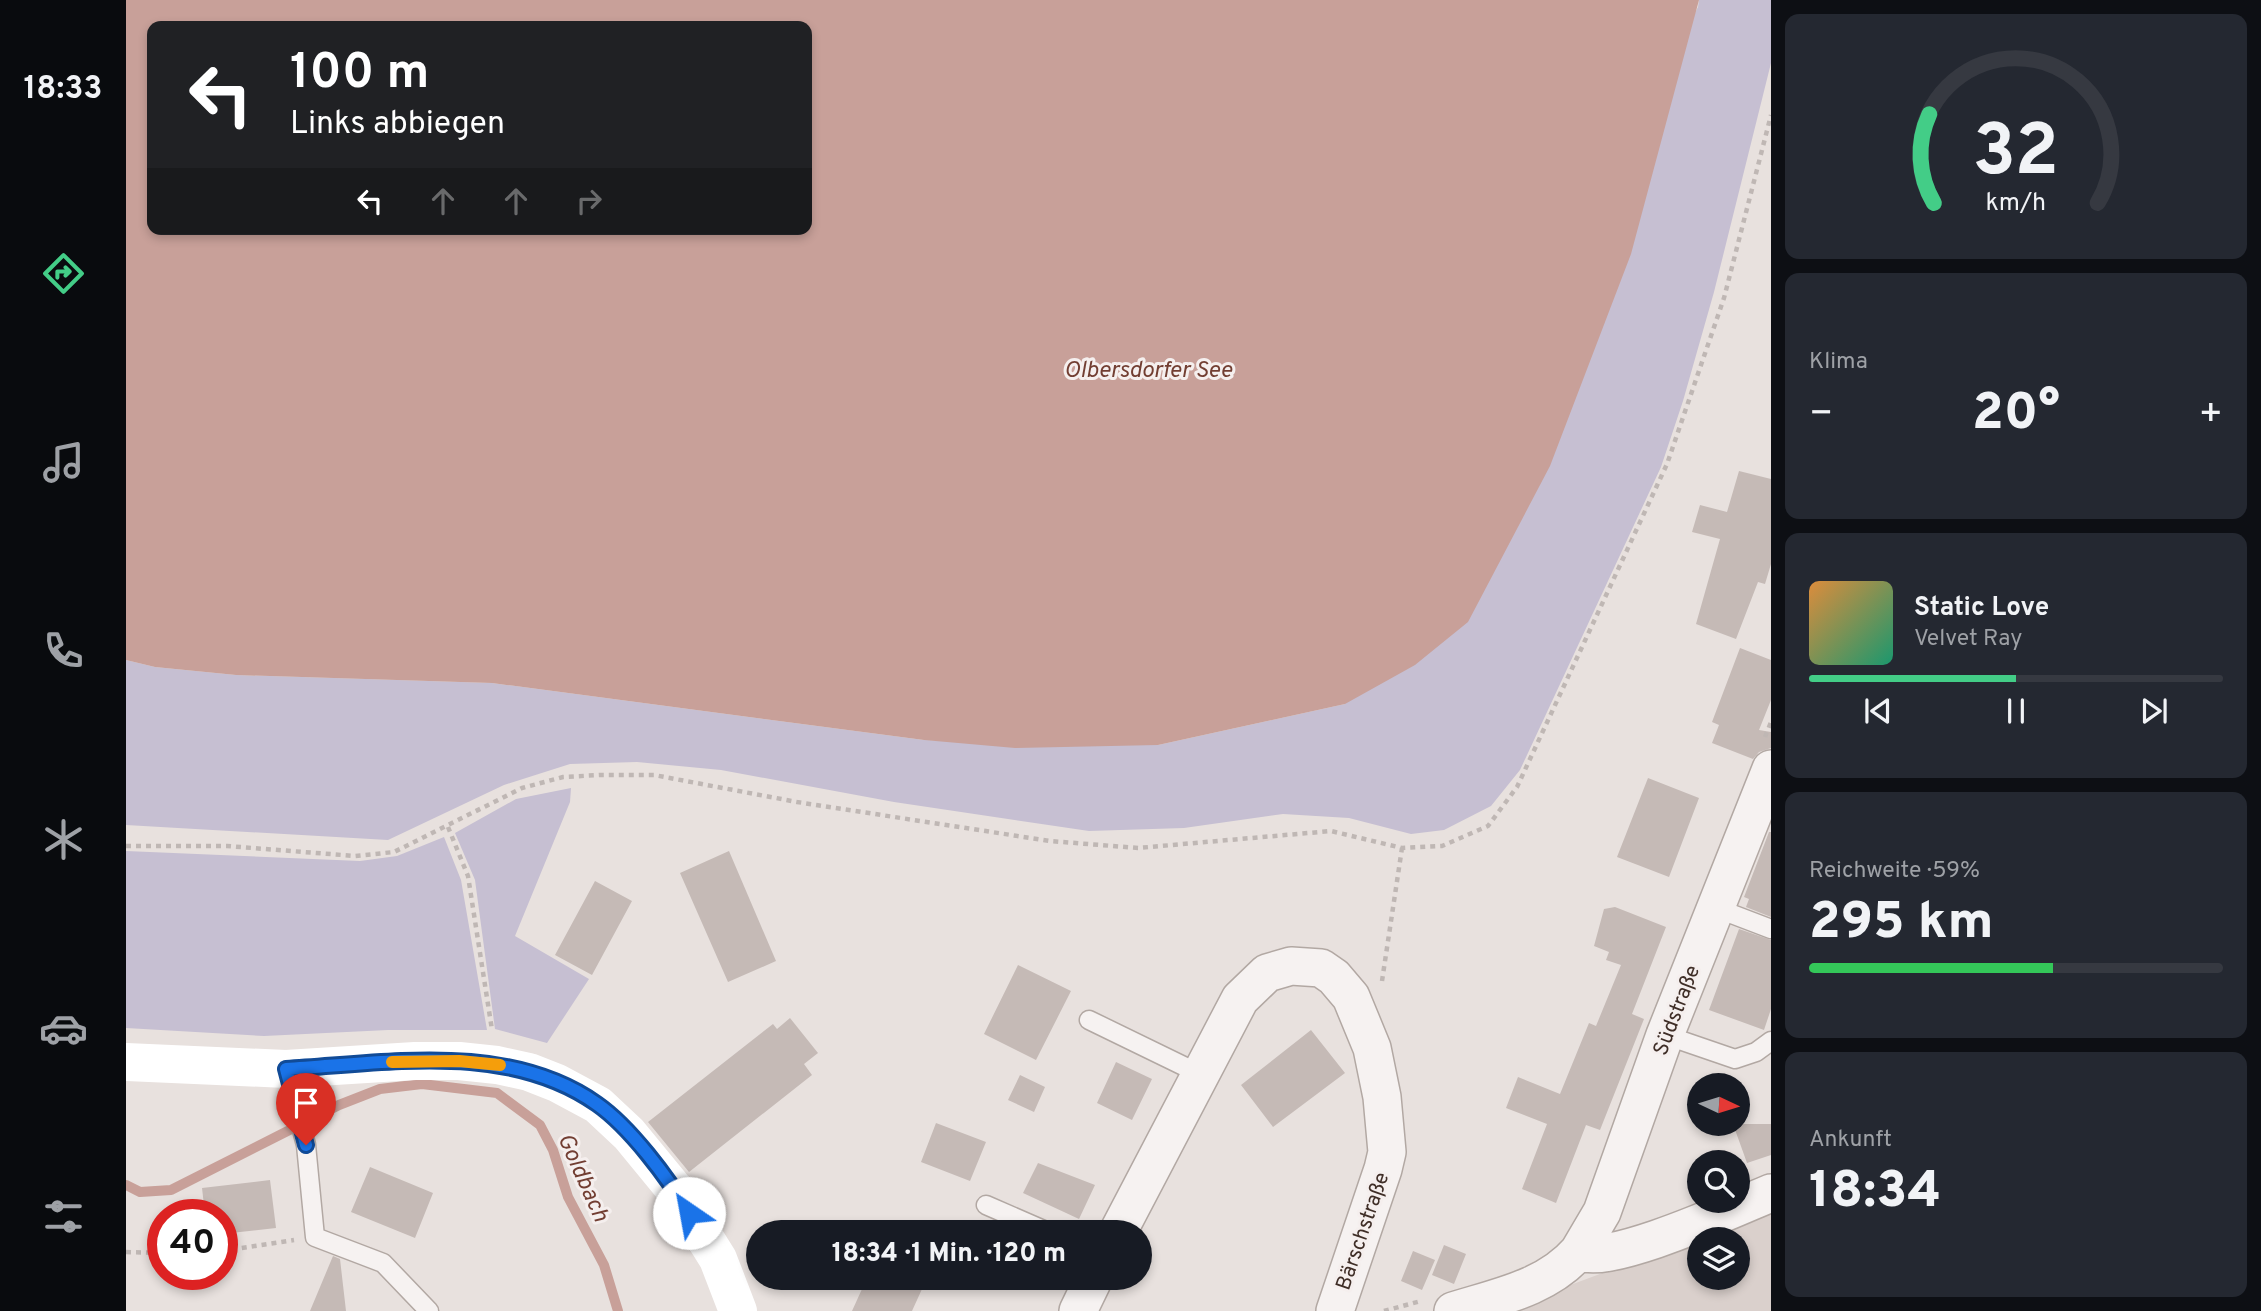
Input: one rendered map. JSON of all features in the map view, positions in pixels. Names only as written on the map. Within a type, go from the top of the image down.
[{"type":"street","name":"Südstraße","points":[[1580,1251],[1602,1212],[1665,1035],[1767,791]]},
{"type":"street","name":"Bärschstraße","points":[[1124,1220],[1240,999],[1266,974],[1291,966],[1321,968],[1334,977],[1351,997],[1372,1048],[1382,1097],[1387,1152],[1335,1311]]},
{"type":"street","points":[[126,1062],[286,1069],[415,1061],[497,1065],[529,1072],[577,1091],[598,1105],[629,1134],[675,1190],[718,1259],[738,1311]]},
{"type":"street","points":[[1453,1311],[1531,1287],[1556,1274],[1580,1251],[1591,1255],[1644,1244],[1771,1193]]},
{"type":"street","points":[[1078,1311],[1088,1290]]},
{"type":"lane","points":[[1716,908],[1771,929]]},
{"type":"lane","points":[[1089,1020],[1200,1074]]},
{"type":"lane","points":[[1665,1035],[1735,1059],[1756,1052],[1771,1041]]},
{"type":"lane","points":[[286,1069],[306,1145],[315,1237],[383,1263],[429,1311]]},
{"type":"lane","points":[[986,1205],[1020,1220]]},
{"type":"path","points":[[126,846],[227,846],[355,856],[394,852],[522,789],[563,777],[653,775],[797,803],[1050,841],[1138,848],[1331,831],[1402,848],[1442,846],[1488,826],[1517,787],[1667,464],[1720,309],[1771,115]]},
{"type":"path","points":[[447,827],[468,876],[497,1065]]},
{"type":"path","points":[[1380,994],[1402,848]]},
{"type":"path","points":[[238,1249],[315,1237]]},
{"type":"path","points":[[126,1252],[147,1253]]},
{"type":"shaded area","points":[[1699,0],[1771,0],[1771,63],[1714,292],[1661,467],[1520,770],[1491,806],[1444,830],[1411,834],[1349,818],[1283,814],[1184,828],[1089,831],[894,802],[721,770],[637,762],[570,764],[504,785],[388,840],[126,825],[126,660],[155,667],[236,675],[492,683],[924,740],[1158,745],[1345,704],[1698,7]]},
{"type":"shaded area","points":[[571,788],[570,802],[515,936],[589,979],[547,1043],[495,1029],[475,880],[455,833],[516,799]]},
{"type":"shaded area","points":[[444,837],[461,880],[487,1030],[388,1030],[264,1036],[126,1028],[126,851],[360,861],[397,856]]},
{"type":"shaded area","points":[[1771,1210],[1771,1311],[1500,1311],[1687,1241],[1687,1290],[1750,1290],[1750,1227],[1725,1227]]},
{"type":"water","name":"Olbersdorfer See","points":[[126,0],[1699,0],[1631,254],[1550,466],[1468,622],[1415,665],[1345,704],[1158,745],[1015,748],[924,740],[492,683],[236,675],[155,667],[126,660]]},
{"type":"building","points":[[1739,471],[1771,479],[1771,564],[1765,584],[1758,582],[1736,639],[1696,624],[1720,539],[1692,532],[1700,505],[1727,512]]},
{"type":"building","points":[[1740,648],[1771,660],[1771,700],[1759,730],[1771,732],[1771,748],[1759,752],[1753,759],[1712,743],[1719,725],[1712,722]]},
{"type":"building","points":[[1648,778],[1699,798],[1669,877],[1617,857]]},
{"type":"building","points":[[1769,832],[1771,917],[1746,907],[1749,899],[1744,897]]},
{"type":"building","points":[[729,851],[776,961],[728,982],[680,873]]},
{"type":"building","points":[[595,881],[632,901],[592,975],[555,955]]},
{"type":"building","points":[[1615,907],[1666,927],[1632,1014],[1644,1019],[1600,1130],[1586,1125],[1556,1203],[1522,1189],[1547,1124],[1506,1108],[1518,1077],[1560,1094],[1589,1023],[1596,1026],[1621,965],[1606,960],[1609,952],[1594,946],[1604,909]]},
{"type":"building","points":[[1739,929],[1771,940],[1771,1009],[1764,1030],[1709,1010]]},
{"type":"building","points":[[1018,965],[1071,991],[1036,1060],[984,1034]]},
{"type":"building","points":[[790,1018],[818,1053],[804,1064],[812,1075],[689,1172],[648,1122],[773,1024],[777,1029]]},
{"type":"building","points":[[1311,1030],[1345,1073],[1273,1127],[1241,1085]]},
{"type":"building","points":[[1116,1062],[1152,1079],[1132,1120],[1097,1103]]},
{"type":"building","points":[[1020,1075],[1045,1087],[1034,1112],[1008,1100]]},
{"type":"building","points":[[936,1123],[986,1142],[970,1181],[921,1162]]},
{"type":"building","points":[[1750,1124],[1771,1124],[1771,1155],[1750,1162],[1750,1150],[1742,1150],[1737,1136],[1750,1136]]},
{"type":"building","points":[[1038,1163],[1095,1185],[1079,1219],[1023,1193]]},
{"type":"building","points":[[370,1167],[433,1193],[415,1238],[351,1212]]},
{"type":"building","points":[[270,1180],[276,1228],[238,1232],[238,1199],[203,1199],[202,1188]]},
{"type":"building","points":[[1444,1245],[1466,1254],[1454,1284],[1432,1275]]},
{"type":"building","points":[[1413,1251],[1435,1260],[1422,1290],[1401,1281]]},
{"type":"building","points":[[333,1256],[340,1259],[346,1311],[310,1311]]},
{"type":"building","points":[[862,1290],[922,1290],[912,1311],[852,1311]]},
{"type":"waterway","name":"Goldbach","points":[[126,1185],[140,1192],[171,1190],[339,1105],[380,1089],[422,1084],[497,1093],[540,1125],[553,1150],[568,1197],[604,1265],[618,1311]]},
{"type":"slow traffic","points":[[392,1062],[459,1061],[500,1065]]},
{"type":"route","points":[[306,1145],[286,1069],[415,1061],[459,1061],[497,1065],[529,1072],[558,1083],[577,1091],[598,1105],[629,1134],[675,1190],[689,1213]]}]
